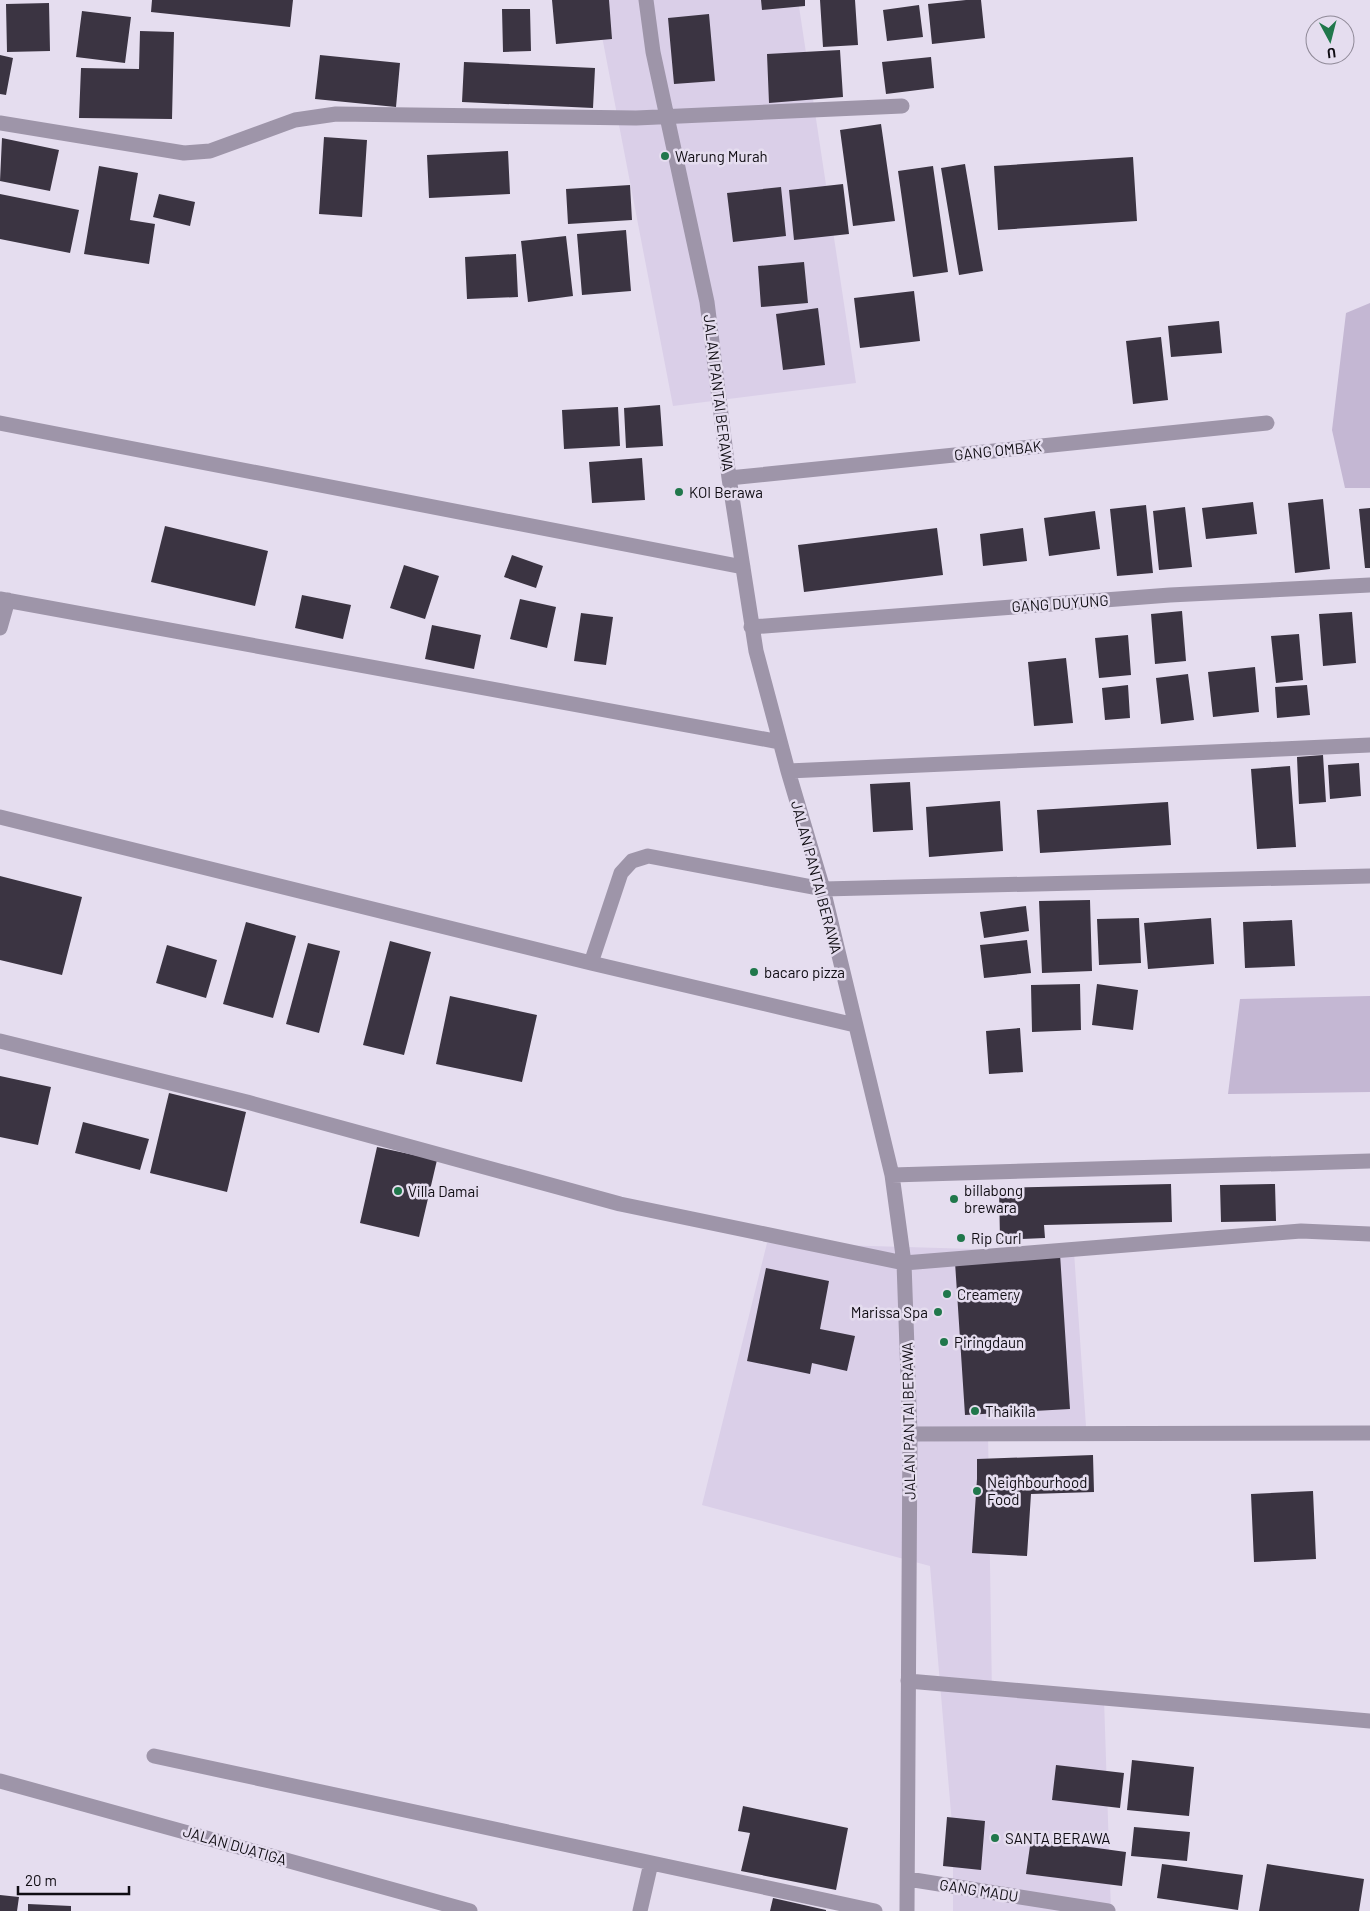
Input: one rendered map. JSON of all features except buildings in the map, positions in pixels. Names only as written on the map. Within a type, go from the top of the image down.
[{"type":"street","name":"JALAN PANTAI BERAWA","points":[[646,0],[653,52],[707,302],[729,478],[751,627],[780,742],[823,890],[856,1024],[892,1175],[904,1262],[910,1434],[907,1911]]},
{"type":"street","points":[[0,123],[184,153],[210,151],[295,120],[336,114],[636,118],[902,106]]},
{"type":"street","points":[[0,423],[743,567]]},
{"type":"street","name":"GANG OMBAK","points":[[729,478],[1267,423]]},
{"type":"street","name":"GANG DUYUNG","points":[[751,627],[1170,595],[1370,585]]},
{"type":"street","points":[[0,628],[4,600],[780,742]]},
{"type":"street","points":[[788,771],[1370,745]]},
{"type":"street","points":[[0,817],[591,963],[856,1024]]},
{"type":"street","points":[[591,963],[621,873],[632,861],[648,856],[823,890],[1370,876]]},
{"type":"street","points":[[0,1041],[247,1102],[620,1204],[904,1262],[1302,1230],[1370,1234]]},
{"type":"street","points":[[892,1175],[1370,1161]]},
{"type":"street","points":[[910,1434],[1370,1433]]},
{"type":"street","points":[[908,1681],[1370,1721]]},
{"type":"street","points":[[154,1756],[875,1911]]},
{"type":"street","name":"JALAN DUATIGA","points":[[0,1780],[470,1911]]},
{"type":"street","points":[[640,1911],[651,1863]]},
{"type":"street","name":"GANG MADU","points":[[908,1879],[1108,1911]]},
{"type":"shaded area","points":[[595,0],[798,0],[856,383],[673,406]]},
{"type":"shaded area","points":[[1370,303],[1370,488],[1345,488],[1332,430],[1346,313]]},
{"type":"shaded area","points":[[1370,996],[1370,1092],[1228,1094],[1240,999]]},
{"type":"shaded area","points":[[767,1243],[1074,1252],[1087,1441],[988,1432],[992,1696],[1104,1699],[1111,1911],[953,1911],[953,1836],[930,1566],[702,1505]]},
{"type":"place","name":"Warung Murah","points":[[665,156]]},
{"type":"place","name":"KOI Berawa","points":[[679,492]]},
{"type":"place","name":"bacaro pizza","points":[[754,972]]},
{"type":"place","name":"Villa Damai","points":[[398,1191]]},
{"type":"place","name":"billabong brewara","points":[[954,1199]]},
{"type":"place","name":"Rip Curl","points":[[961,1238]]},
{"type":"place","name":"Creamery","points":[[947,1294]]},
{"type":"place","name":"Marissa Spa","points":[[938,1312]]},
{"type":"place","name":"Piringdaun","points":[[944,1342]]},
{"type":"place","name":"Thaikila","points":[[975,1411]]},
{"type":"place","name":"Neighbourhood Food","points":[[977,1491]]},
{"type":"place","name":"SANTA BERAWA","points":[[995,1838]]}]
